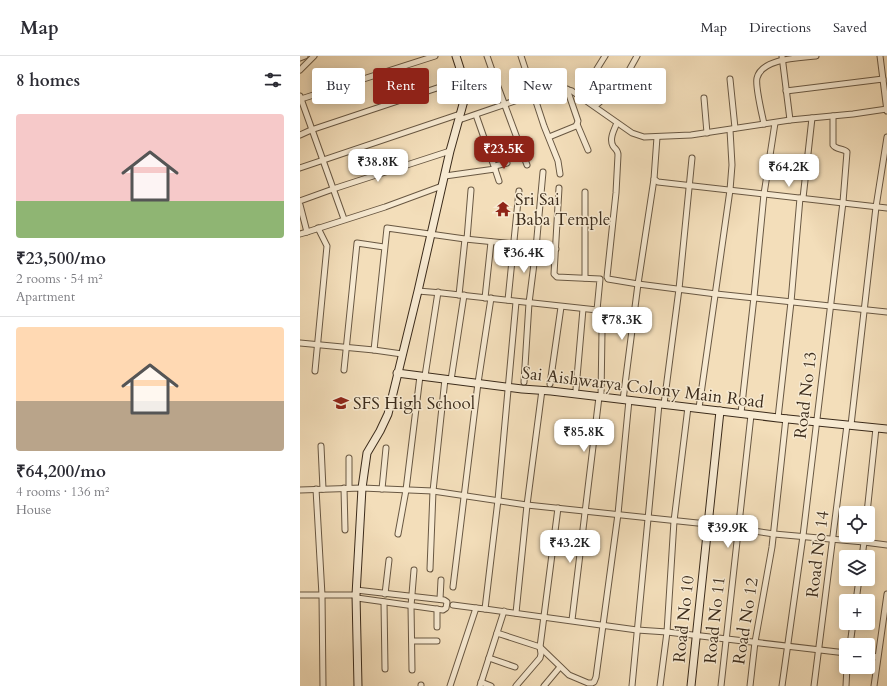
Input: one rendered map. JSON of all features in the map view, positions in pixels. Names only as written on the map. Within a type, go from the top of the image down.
[{"type":"street","points":[[300,58],[305,56]]},
{"type":"street","points":[[300,70],[314,56]]},
{"type":"street","points":[[344,219],[311,130],[301,97],[435,56]]},
{"type":"street","points":[[456,56],[460,68]]},
{"type":"street","points":[[487,56],[491,68]]},
{"type":"street","points":[[521,56],[525,68]]},
{"type":"street","points":[[598,68],[605,56]]},
{"type":"street","points":[[595,106],[622,83],[637,56]]},
{"type":"street","points":[[764,124],[757,78],[766,66],[782,58],[816,56]]},
{"type":"street","points":[[592,104],[632,133],[644,137],[707,133],[790,120],[887,110],[880,56]]},
{"type":"street","points":[[782,58],[790,120]]},
{"type":"street","points":[[699,408],[730,190],[732,129],[730,79]]},
{"type":"street","points":[[786,91],[883,79]]},
{"type":"street","points":[[300,135],[437,88]]},
{"type":"street","points":[[567,89],[575,93]]},
{"type":"street","points":[[567,89],[578,121],[577,124],[588,150]]},
{"type":"street","points":[[501,96],[527,165]]},
{"type":"street","points":[[704,98],[707,133]]},
{"type":"street","points":[[300,168],[322,159],[460,117],[476,114],[509,102]]},
{"type":"street","points":[[358,686],[356,595],[362,488],[367,453],[388,414],[450,151],[463,104]]},
{"type":"street","points":[[537,104],[558,161],[560,174]]},
{"type":"street","points":[[476,114],[499,181]]},
{"type":"street","name":"Road No 13","points":[[782,686],[803,536],[843,202],[847,152],[837,149],[833,145],[834,116]]},
{"type":"street","name":"Road No 12","points":[[750,686],[755,642],[774,534],[791,302],[812,118]]},
{"type":"street","points":[[617,123],[612,136],[612,142],[618,151],[618,155],[616,194],[607,277],[608,280],[716,294],[887,312]]},
{"type":"street","points":[[741,413],[764,194],[775,123]]},
{"type":"street","points":[[549,137],[576,126],[577,124]]},
{"type":"street","points":[[497,633],[540,647],[569,675],[588,683],[592,684],[594,682],[596,677],[618,514],[626,400],[638,284],[654,179],[658,137]]},
{"type":"street","name":"Road No 14","points":[[814,686],[849,425],[876,207],[885,164],[887,137]]},
{"type":"street","points":[[300,201],[450,151]]},
{"type":"street","points":[[632,686],[649,517],[662,404],[679,289],[692,158]]},
{"type":"street","points":[[445,176],[495,168],[507,162]]},
{"type":"street","points":[[524,382],[529,302],[543,172]]},
{"type":"street","points":[[654,179],[658,182],[887,208]]},
{"type":"street","points":[[300,234],[385,207],[442,186]]},
{"type":"street","points":[[418,291],[597,310],[600,279],[555,276],[559,188]]},
{"type":"street","points":[[430,569],[433,491],[448,379],[462,295],[471,190]]},
{"type":"street","points":[[508,300],[519,190]]},
{"type":"street","points":[[585,192],[585,278]]},
{"type":"street","points":[[300,205],[306,232]]},
{"type":"street","points":[[315,371],[327,246],[318,228]]},
{"type":"street","points":[[374,350],[387,228],[536,248],[556,249]]},
{"type":"street","points":[[453,587],[488,298],[491,242]]},
{"type":"street","points":[[344,370],[357,244],[384,248]]},
{"type":"street","points":[[398,534],[438,292]]},
{"type":"street","points":[[485,609],[498,500],[516,302]]},
{"type":"street","points":[[550,384],[561,307]]},
{"type":"street","points":[[576,389],[583,309]]},
{"type":"street","points":[[572,620],[600,397],[602,331]]},
{"type":"street","points":[[300,343],[402,354]]},
{"type":"street","name":"Sai Aishwarya Colony Main Road","points":[[397,373],[751,415],[887,429]]},
{"type":"street","points":[[516,613],[527,505],[542,390]]},
{"type":"street","points":[[660,686],[667,632],[674,521],[688,407]]},
{"type":"street","name":"Road No 10","points":[[691,686],[720,411]]},
{"type":"street","name":"Road No 11","points":[[721,686],[751,415]]},
{"type":"street","points":[[868,506],[876,428]]},
{"type":"street","points":[[321,446],[323,489]]},
{"type":"street","points":[[382,489],[386,448]]},
{"type":"street","points":[[345,530],[346,488],[349,458]]},
{"type":"street","points":[[300,490],[362,488],[433,491],[527,505],[649,517],[739,528],[774,534],[839,540]]},
{"type":"street","points":[[316,489],[322,595],[323,686]]},
{"type":"street","points":[[516,686],[540,658],[541,654],[540,647],[558,508]]},
{"type":"street","points":[[863,550],[864,542],[887,545]]},
{"type":"street","points":[[385,594],[389,560]]},
{"type":"street","points":[[412,670],[411,606],[414,570]]},
{"type":"street","points":[[440,599],[441,580]]},
{"type":"street","points":[[300,595],[356,595],[366,592],[412,596],[446,601],[446,608],[443,610],[366,600],[356,595]]},
{"type":"street","points":[[366,592],[366,600]]},
{"type":"street","points":[[874,686],[887,594]]},
{"type":"street","points":[[384,602],[385,669]]},
{"type":"street","points":[[453,605],[637,630],[697,635],[839,651]]},
{"type":"street","points":[[450,686],[476,608]]},
{"type":"street","points":[[437,609],[437,627]]},
{"type":"street","points":[[491,686],[481,684],[504,611]]},
{"type":"street","points":[[412,641],[437,641]]},
{"type":"street","points":[[489,658],[515,667]]},
{"type":"street","points":[[544,686],[560,667]]},
{"type":"street","points":[[846,686],[847,674]]},
{"type":"place","name":"Sri Sai Baba Temple","points":[[503,209]]},
{"type":"place","name":"SFS High School","points":[[341,403]]}]
